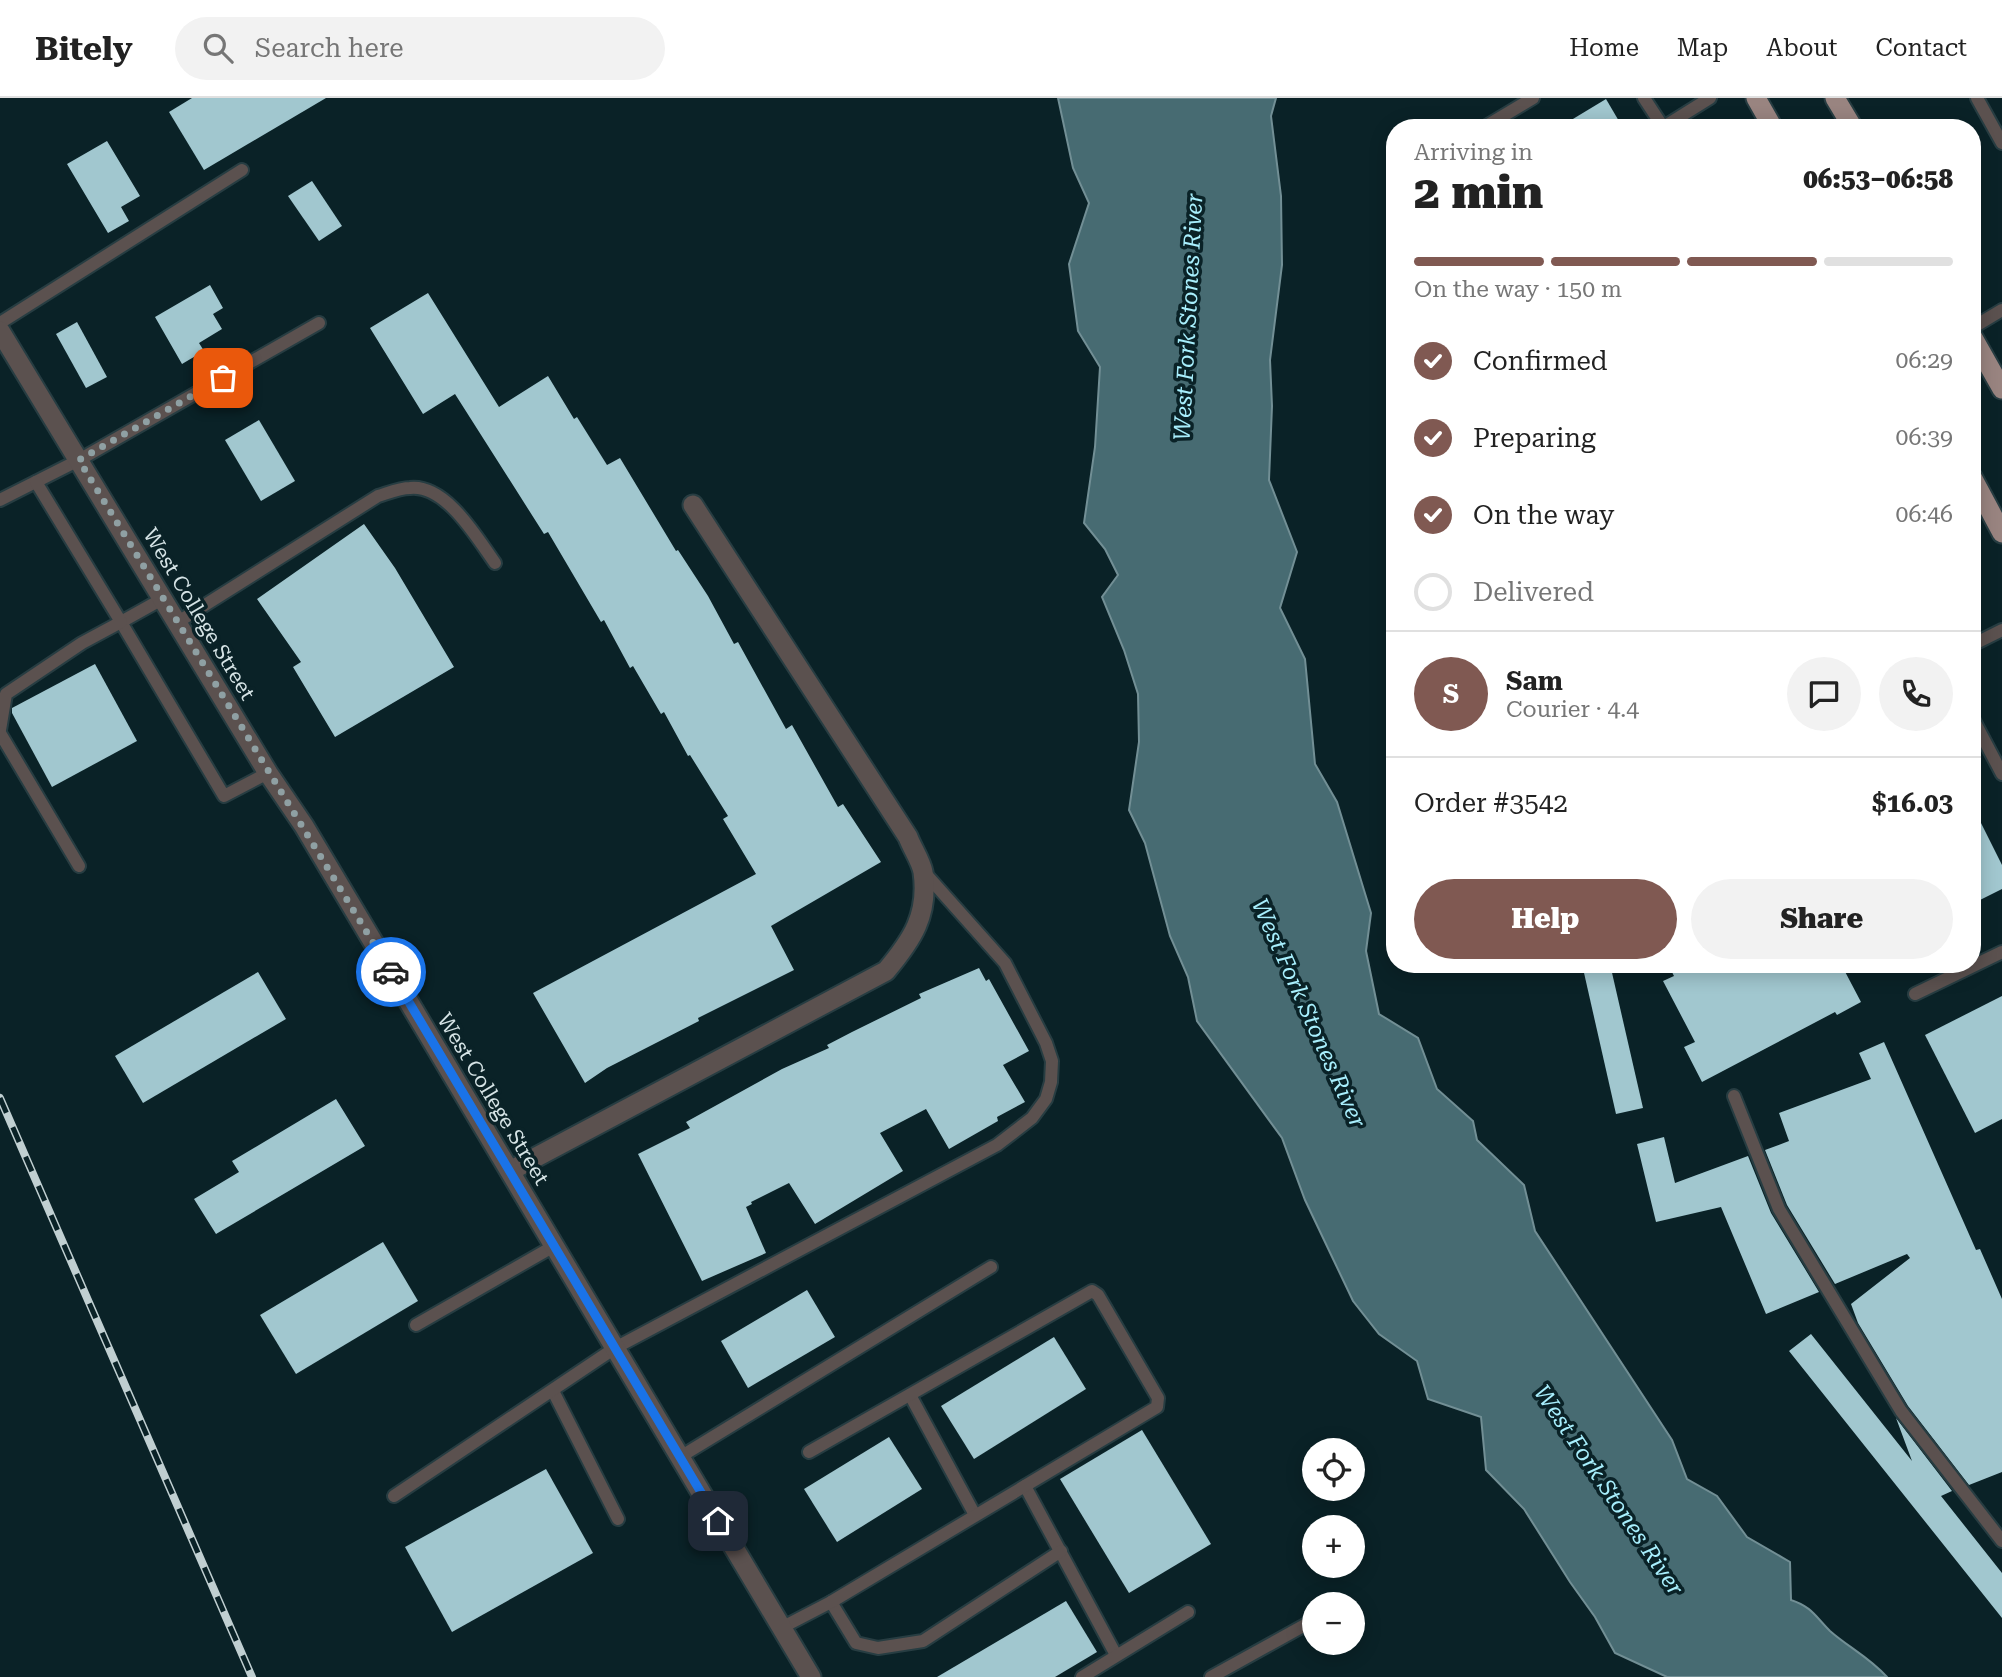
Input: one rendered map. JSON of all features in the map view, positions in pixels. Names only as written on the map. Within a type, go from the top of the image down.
[{"type":"main road","points":[[1756,98],[1768,119]]},
{"type":"main road","points":[[1835,98],[1848,119]]},
{"type":"main road","points":[[1981,352],[2002,389]]},
{"type":"main road","points":[[1981,500],[2002,533]]},
{"type":"street","name":"West College Street","points":[[0,331],[268,773],[304,826],[811,1677]]},
{"type":"street","points":[[510,1171],[886,971],[912,939],[922,906],[923,871],[908,837],[693,505]]},
{"type":"lane","points":[[1498,119],[1533,98]]},
{"type":"lane","points":[[1644,98],[1657,119]]},
{"type":"lane","points":[[1675,119],[1710,98]]},
{"type":"lane","points":[[1977,98],[2002,143]]},
{"type":"lane","points":[[0,323],[242,170]]},
{"type":"lane","points":[[1981,323],[2002,310]]},
{"type":"lane","points":[[0,500],[79,460],[319,323]]},
{"type":"lane","points":[[36,482],[224,796],[268,773]]},
{"type":"lane","points":[[178,622],[378,496],[412,487],[435,494],[459,513],[495,563]]},
{"type":"lane","points":[[79,866],[0,731],[6,694],[82,643],[164,598]]},
{"type":"lane","points":[[1981,640],[2002,630]]},
{"type":"lane","points":[[1981,733],[2001,770]]},
{"type":"lane","points":[[394,1496],[615,1348],[997,1145],[1032,1118],[1046,1099],[1051,1082],[1052,1061],[1046,1043],[1005,963],[923,871]]},
{"type":"lane","points":[[1981,962],[2002,952]]},
{"type":"lane","points":[[1915,994],[1958,973]]},
{"type":"lane","points":[[1734,1096],[1779,1209],[1901,1411],[2002,1541]]},
{"type":"lane","points":[[416,1325],[554,1246]]},
{"type":"lane","points":[[680,1457],[991,1267]]},
{"type":"lane","points":[[781,1628],[831,1602],[1157,1407],[1159,1403],[1098,1295],[1093,1291],[809,1452]]},
{"type":"lane","points":[[553,1391],[618,1519]]},
{"type":"lane","points":[[910,1395],[975,1515]]},
{"type":"lane","points":[[1024,1486],[1116,1655]]},
{"type":"lane","points":[[831,1602],[856,1643],[878,1648],[923,1641],[1060,1551]]},
{"type":"lane","points":[[1082,1677],[1188,1612]]},
{"type":"lane","points":[[1211,1677],[1302,1627]]},
{"type":"water","name":"West Fork Stones River","points":[[1058,98],[1276,98],[1271,116],[1281,196],[1282,265],[1270,360],[1272,406],[1269,480],[1297,552],[1280,608],[1305,659],[1315,764],[1337,802],[1371,913],[1366,951],[1379,1014],[1418,1038],[1437,1089],[1473,1121],[1477,1140],[1524,1185],[1535,1231],[1672,1440],[1687,1479],[1717,1496],[1747,1537],[1790,1562],[1791,1600],[1809,1609],[1830,1631],[1887,1677],[1667,1677],[1615,1653],[1595,1617],[1524,1509],[1486,1470],[1481,1417],[1428,1399],[1417,1361],[1379,1334],[1353,1301],[1305,1200],[1282,1138],[1197,1021],[1188,977],[1170,936],[1145,843],[1129,810],[1139,742],[1138,694],[1124,650],[1102,597],[1118,575],[1105,549],[1084,523],[1095,447],[1100,367],[1078,331],[1069,264],[1089,203],[1073,168]]},
{"type":"building","points":[[192,98],[326,98],[204,170],[169,112]]},
{"type":"building","points":[[1606,99],[1618,119],[1573,119]]},
{"type":"building","points":[[107,141],[140,196],[121,207],[129,221],[108,233],[67,164]]},
{"type":"building","points":[[312,181],[342,226],[319,241],[288,196]]},
{"type":"building","points":[[210,285],[223,308],[213,314],[222,329],[199,343],[204,351],[182,364],[155,317]]},
{"type":"building","points":[[428,293],[499,407],[548,376],[607,465],[620,458],[676,551],[678,550],[708,596],[734,644],[738,642],[786,729],[792,725],[838,807],[843,804],[881,862],[771,926],[794,970],[698,1018],[699,1021],[607,1068],[585,1083],[533,993],[756,874],[723,819],[728,816],[690,755],[688,756],[664,712],[661,714],[633,666],[630,668],[604,620],[601,622],[548,532],[544,534],[455,394],[423,414],[370,328]]},
{"type":"building","points":[[77,322],[107,377],[86,388],[56,334]]},
{"type":"building","points":[[259,420],[295,481],[261,501],[225,440]]},
{"type":"building","points":[[364,524],[395,568],[454,667],[335,737],[293,667],[301,662],[257,599]]},
{"type":"building","points":[[95,664],[137,741],[52,787],[12,713],[12,708]]},
{"type":"building","points":[[1981,823],[2002,865],[2002,889],[1981,900]]},
{"type":"building","points":[[979,968],[986,981],[989,979],[1029,1051],[1003,1065],[1025,1102],[949,1149],[926,1109],[880,1133],[903,1171],[815,1224],[789,1183],[751,1202],[752,1204],[746,1207],[766,1253],[702,1281],[638,1154],[690,1128],[686,1122],[782,1069],[829,1048],[827,1045],[921,998],[919,994]]},
{"type":"building","points":[[258,972],[286,1019],[143,1103],[115,1056]]},
{"type":"building","points":[[1584,973],[1612,973],[1643,1108],[1616,1114]]},
{"type":"building","points":[[1672,973],[1846,973],[1861,1002],[1837,1015],[1835,1012],[1702,1082],[1684,1047],[1695,1042],[1663,981],[1674,976]]},
{"type":"building","points":[[2002,996],[2002,1119],[1975,1133],[1925,1035]]},
{"type":"building","points":[[1884,1042],[1976,1250],[1980,1249],[2002,1299],[2002,1472],[1969,1485],[1908,1406],[1858,1323],[1851,1304],[1910,1258],[1907,1254],[1835,1284],[1787,1205],[1765,1150],[1789,1141],[1779,1113],[1871,1079],[1859,1053]]},
{"type":"building","points":[[336,1099],[365,1146],[216,1234],[194,1199],[239,1172],[232,1161]]},
{"type":"building","points":[[1664,1137],[1675,1183],[1748,1156],[1771,1213],[1819,1292],[1766,1314],[1721,1207],[1656,1222],[1637,1144]]},
{"type":"building","points":[[383,1242],[418,1301],[296,1374],[260,1315]]},
{"type":"building","points":[[807,1290],[835,1337],[748,1388],[721,1341]]},
{"type":"building","points":[[1811,1334],[1912,1461],[1896,1418],[1952,1491],[1941,1496],[2002,1573],[2002,1618],[1789,1351]]},
{"type":"building","points":[[1054,1337],[1086,1389],[974,1459],[941,1406]]},
{"type":"building","points":[[1142,1430],[1211,1544],[1129,1593],[1060,1479]]},
{"type":"building","points":[[889,1437],[922,1489],[837,1542],[804,1489]]},
{"type":"building","points":[[546,1469],[593,1553],[452,1632],[405,1547]]},
{"type":"building","points":[[1066,1601],[1097,1652],[1055,1677],[937,1677]]},
{"type":"railway","points":[[0,1098],[252,1677]]},
{"type":"way so far","points":[[223,378],[79,460],[391,972]]},
{"type":"route","points":[[391,972],[718,1521]]}]
